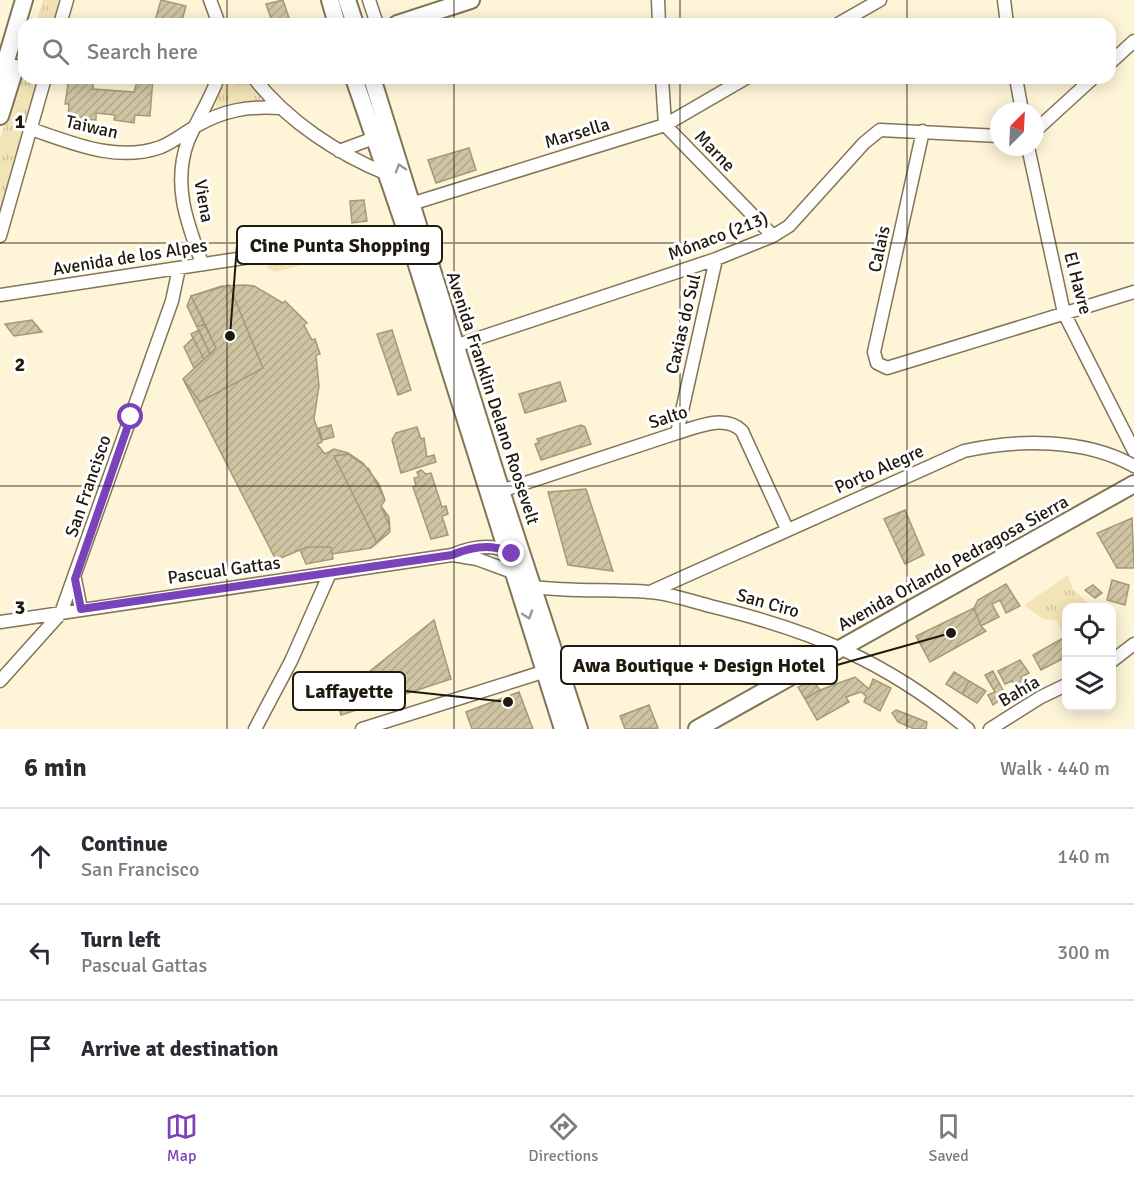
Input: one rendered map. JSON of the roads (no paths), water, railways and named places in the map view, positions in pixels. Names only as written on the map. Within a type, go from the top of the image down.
[{"type":"main road","points":[[19,18],[24,0]]},
{"type":"main road","points":[[30,18],[36,0]]},
{"type":"main road","points":[[330,0],[335,18]]},
{"type":"main road","points":[[347,0],[353,18]]},
{"type":"main road","points":[[416,18],[471,0]]},
{"type":"main road","points":[[0,81],[18,20]]},
{"type":"main road","points":[[0,116],[18,58]]},
{"type":"main road","name":"Avenida Franklin Delano Roosevelt","points":[[356,84],[387,174],[411,225],[455,346],[579,729]]},
{"type":"main road","name":"Avenida Franklin Delano Roosevelt","points":[[374,84],[411,204],[411,225],[507,551],[563,729]]},
{"type":"main road","name":"Avenida Orlando Pedragosa Sierra","points":[[697,729],[1134,484]]},
{"type":"street","points":[[62,18],[67,0]]},
{"type":"street","points":[[210,0],[217,18]]},
{"type":"street","points":[[369,0],[375,18]]},
{"type":"street","points":[[658,0],[659,18]]},
{"type":"street","points":[[848,18],[879,0]]},
{"type":"street","points":[[1004,0],[1006,18]]},
{"type":"street","points":[[1116,58],[1134,41]]},
{"type":"street","points":[[0,236],[43,84]]},
{"type":"street","points":[[196,126],[215,84]]},
{"type":"street","points":[[259,84],[280,108],[339,151],[387,174]]},
{"type":"street","points":[[662,84],[664,125]]},
{"type":"street","name":"Marsella","points":[[411,204],[664,125],[736,84]]},
{"type":"street","points":[[1017,84],[1020,102]]},
{"type":"street","points":[[1044,123],[1087,84]]},
{"type":"street","points":[[196,126],[234,109],[256,106],[280,108]]},
{"type":"street","name":"Marne","points":[[664,125],[773,236]]},
{"type":"street","name":"Taiwan","points":[[31,129],[99,151],[134,153],[162,147],[196,126]]},
{"type":"street","name":"Viena","points":[[196,126],[184,155],[181,195],[202,263]]},
{"type":"street","name":"Mónaco (213)","points":[[455,346],[716,259],[773,236],[789,226],[864,143],[880,130],[990,135]]},
{"type":"street","name":"Calais","points":[[922,131],[874,352],[877,363],[887,368],[1064,313]]},
{"type":"street","points":[[339,151],[374,138]]},
{"type":"street","name":"El Havre","points":[[1030,156],[1064,313],[1134,451]]},
{"type":"street","name":"Avenida de los Alpes","points":[[0,295],[362,240],[411,225]]},
{"type":"street","name":"Caxias do Sul","points":[[677,433],[716,259]]},
{"type":"street","name":"San Francisco","points":[[0,681],[62,613],[172,301],[178,268]]},
{"type":"street","points":[[1064,313],[1134,292]]},
{"type":"street","name":"Salto","points":[[501,491],[677,433],[722,422],[736,425],[742,431],[788,529]]},
{"type":"street","name":"Porto Alegre","points":[[650,592],[964,451],[1011,442],[1055,444],[1098,453],[1134,466]]},
{"type":"street","name":"Pascual Gattas","points":[[0,622],[452,555],[464,550],[494,547],[507,551]]},
{"type":"street","points":[[507,551],[520,561],[531,592],[536,594]]},
{"type":"street","name":"Pascual Gattas","points":[[452,555],[477,559],[515,573]]},
{"type":"street","points":[[255,729],[291,661],[330,573]]},
{"type":"street","points":[[75,579],[81,609]]},
{"type":"street","name":"San Ciro","points":[[536,594],[558,591],[650,592],[787,626],[842,648],[905,681],[968,729]]},
{"type":"street","points":[[1116,658],[1134,644]]},
{"type":"street","points":[[362,729],[546,671]]},
{"type":"street","name":"Bahía","points":[[990,729],[1041,697],[1062,687]]},
{"type":"place","name":"Cine Punta Shopping","points":[[230,336]]},
{"type":"place","name":"Awa Boutique + Design Hotel","points":[[951,633]]},
{"type":"place","name":"Laffayette","points":[[508,702]]}]
